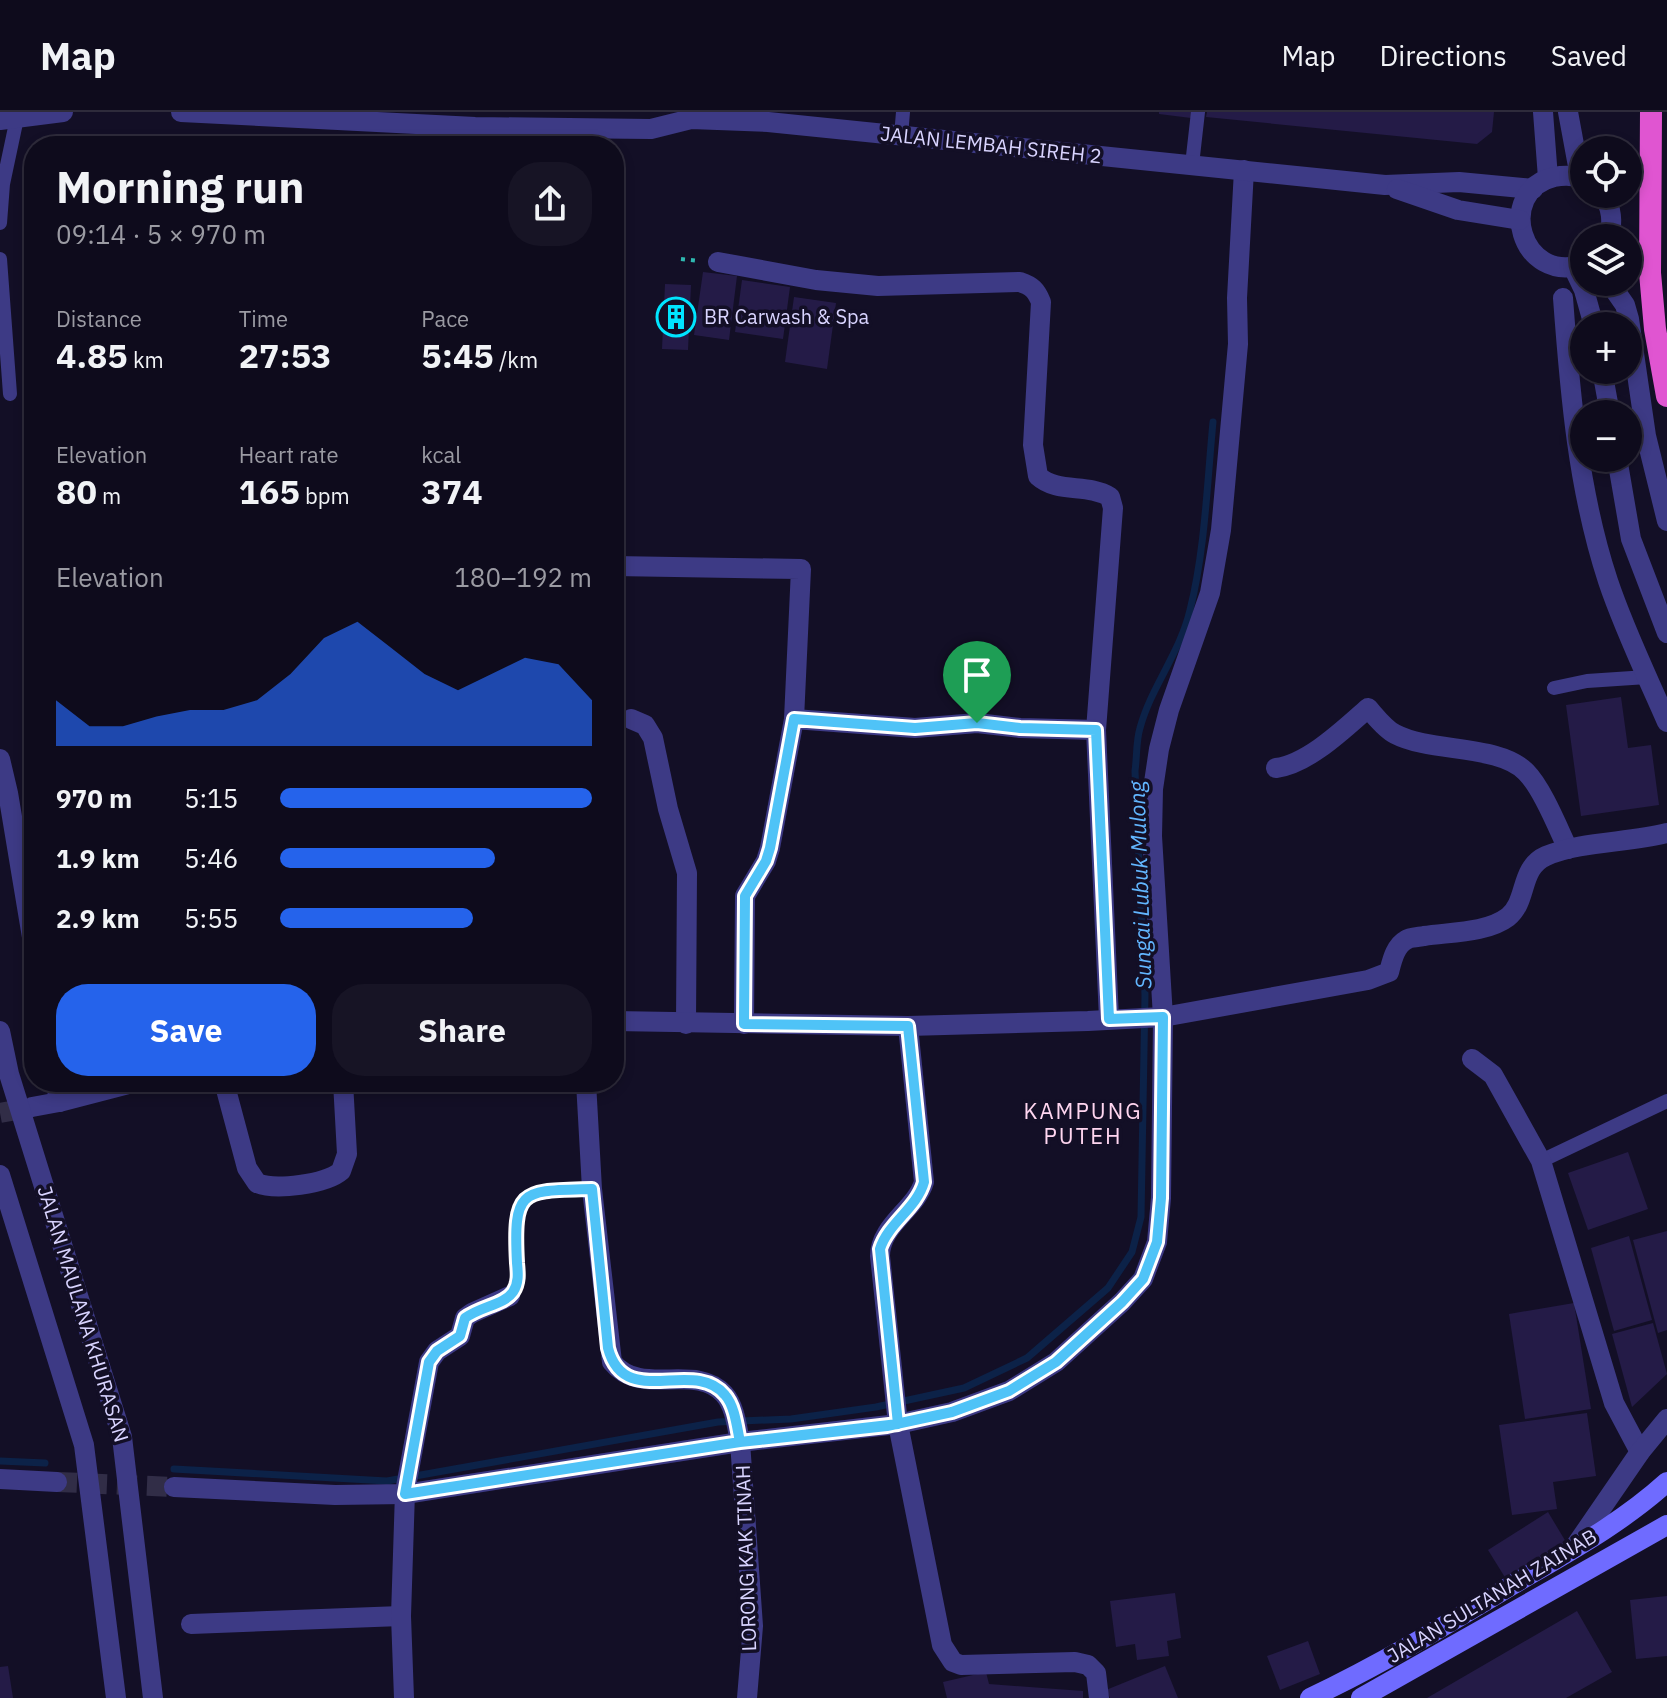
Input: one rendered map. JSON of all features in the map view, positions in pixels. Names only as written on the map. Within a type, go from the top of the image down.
[{"type":"highway","points":[[1651,112],[1650,273],[1655,329],[1667,396]]},
{"type":"main road","name":"JALAN SULTANAH ZAINAB","points":[[1310,1698],[1450,1622],[1574,1548],[1649,1499],[1667,1482]]},
{"type":"main road","name":"JALAN SULTANAH ZAINAB","points":[[1361,1698],[1667,1525]]},
{"type":"street","points":[[0,132],[9,119],[63,112]]},
{"type":"street","name":"JALAN LEMBAH SIREH 2","points":[[181,112],[460,127],[651,129],[691,119],[768,122],[1385,185]]},
{"type":"street","points":[[671,112],[691,119]]},
{"type":"street","points":[[1543,112],[1541,184],[1522,208],[1522,233],[1535,256],[1546,263],[1570,265]]},
{"type":"street","points":[[1568,112],[1573,136]]},
{"type":"street","points":[[174,1487],[335,1495],[405,1493],[740,1442],[898,1424],[952,1412],[1009,1391],[1056,1362],[1143,1279],[1157,1242],[1161,1198],[1153,789],[1169,710],[1210,593],[1221,530],[1238,344],[1237,298],[1244,170]]},
{"type":"street","points":[[1385,185],[1459,182],[1541,184],[1564,175],[1570,176]]},
{"type":"street","points":[[1385,185],[1458,210],[1520,220]]},
{"type":"street","points":[[718,262],[816,280],[863,285],[1020,282],[1031,285],[1037,292],[1041,302],[1033,445],[1038,476],[1048,485],[1099,490],[1110,497],[1113,508],[1096,730],[1109,1019]]},
{"type":"street","points":[[1619,296],[1629,319],[1646,436],[1667,521]]},
{"type":"street","points":[[1563,298],[1571,399],[1585,487],[1608,581],[1667,722]]},
{"type":"street","points":[[1619,472],[1631,539],[1667,633]]},
{"type":"street","points":[[624,566],[801,569],[794,719],[770,848],[766,861],[745,896],[744,1024]]},
{"type":"street","points":[[1276,768],[1303,760],[1368,708],[1393,733],[1418,743],[1455,748],[1512,762],[1527,773],[1568,849]]},
{"type":"street","points":[[631,719],[645,725],[653,738],[668,809],[687,873],[686,1024]]},
{"type":"street","points":[[794,719],[915,728],[977,723],[1020,728],[1096,730]]},
{"type":"street","points":[[0,759],[24,889]]},
{"type":"street","points":[[624,1021],[974,1026],[1159,1017],[1368,980],[1389,972],[1396,951],[1407,939],[1489,926],[1509,916],[1521,897],[1526,874],[1542,857],[1568,849],[1636,841],[1667,833]]},
{"type":"street","points":[[908,1026],[924,1182],[885,1237],[880,1249],[898,1424],[946,1654],[961,1665],[1075,1662],[1088,1665],[1096,1673],[1099,1698]]},
{"type":"street","name":"JALAN MAULANA KHURASAN","points":[[0,1031],[9,1074],[122,1437],[153,1698]]},
{"type":"street","points":[[1472,1059],[1493,1075],[1541,1161],[1614,1403],[1640,1452]]},
{"type":"street","points":[[32,1107],[58,1092]]},
{"type":"street","points":[[227,1092],[247,1168],[257,1183],[275,1187],[325,1180],[341,1171],[347,1154],[344,1092]]},
{"type":"street","name":"LORONG KAK TINAH","points":[[587,1092],[592,1189],[612,1362],[620,1372],[632,1378],[648,1381],[692,1380],[711,1384],[726,1395],[734,1414],[740,1442],[753,1626],[747,1698]]},
{"type":"street","name":"JALAN MAULANA KHURASAN","points":[[0,1175],[84,1445],[116,1698]]},
{"type":"street","points":[[404,1698],[401,1616],[405,1493],[428,1368],[432,1356],[460,1336],[465,1318],[510,1296]]},
{"type":"street","points":[[1574,1548],[1640,1452],[1667,1419]]},
{"type":"street","points":[[0,1479],[57,1482]]},
{"type":"street","points":[[191,1624],[401,1616]]},
{"type":"lane","points":[[901,136],[903,112]]},
{"type":"lane","points":[[1192,165],[1198,112]]},
{"type":"lane","points":[[0,223],[9,119]]},
{"type":"lane","points":[[0,259],[10,394]]},
{"type":"lane","points":[[1554,688],[1587,681],[1647,677]]},
{"type":"lane","points":[[1541,1161],[1667,1101]]},
{"type":"path","points":[[510,1296],[518,1278],[515,1225],[526,1197],[542,1191],[592,1189]]},
{"type":"building","points":[[1159,112],[1192,112],[1191,118]]},
{"type":"building","points":[[1207,112],[1494,112],[1492,132],[1477,144],[1206,117]]},
{"type":"building","points":[[703,272],[737,276],[729,340],[694,335]]},
{"type":"building","points":[[742,280],[790,287],[783,339],[735,332]]},
{"type":"building","name":"BR Carwash & Spa","points":[[665,284],[691,285],[688,350],[662,349]]},
{"type":"building","points":[[794,297],[836,303],[827,369],[785,362]]},
{"type":"building","points":[[1621,697],[1628,748],[1651,745],[1659,805],[1581,816],[1566,705]]},
{"type":"building","points":[[1628,1152],[1648,1209],[1588,1230],[1568,1173]]},
{"type":"building","points":[[1667,1231],[1667,1330],[1658,1333],[1633,1240]]},
{"type":"building","points":[[1629,1236],[1652,1320],[1614,1331],[1591,1248]]},
{"type":"building","points":[[1574,1303],[1591,1409],[1525,1419],[1509,1314]]},
{"type":"building","points":[[1653,1323],[1667,1374],[1632,1407],[1612,1334]]},
{"type":"building","points":[[1587,1413],[1596,1476],[1553,1482],[1557,1509],[1512,1515],[1499,1425]]},
{"type":"building","points":[[1548,1512],[1566,1542],[1506,1579],[1488,1550]]},
{"type":"building","points":[[1175,1593],[1181,1638],[1167,1641],[1169,1656],[1137,1660],[1135,1644],[1116,1647],[1110,1601]]},
{"type":"building","points":[[1667,1596],[1667,1656],[1636,1659],[1630,1600]]},
{"type":"building","points":[[1577,1611],[1612,1672],[1566,1698],[1427,1698]]},
{"type":"building","points":[[1308,1641],[1320,1674],[1280,1690],[1267,1656]]},
{"type":"building","points":[[8,1666],[13,1698],[0,1698],[0,1667]]},
{"type":"building","points":[[1165,1666],[1178,1698],[1110,1698],[1106,1690]]},
{"type":"building","points":[[986,1672],[989,1684],[1083,1691],[1083,1698],[947,1698],[943,1682]]},
{"type":"waterway","name":"Sungai Lubuk Mulong","points":[[174,1469],[387,1481],[718,1422],[791,1419],[876,1407],[964,1388],[1027,1358],[1108,1288],[1132,1252],[1141,1217],[1145,995],[1135,771],[1138,738],[1151,698],[1180,641],[1190,610],[1202,540],[1213,422]]},
{"type":"waterway","name":"Sungai Lubuk Mulong","points":[[0,1461],[45,1463]]},
{"type":"tunnel","points":[[0,1113],[32,1107]]},
{"type":"tunnel","points":[[57,1482],[174,1487]]},
{"type":"place","name":"BR Carwash & Spa","points":[[676,317]]},
{"type":"district","name":"KAMPUNG PUTEH","points":[[1083,1124]]},
{"type":"route","points":[[977,723],[915,728],[794,719],[770,848],[766,861],[745,896],[744,1024],[908,1026],[925,1175],[923,1188],[885,1237],[880,1249],[898,1424],[740,1442],[726,1395],[711,1384],[692,1380],[648,1381],[620,1372],[612,1362],[608,1348],[592,1189],[534,1192],[521,1204],[515,1225],[516,1288],[501,1302],[487,1305],[465,1318],[460,1336],[437,1351],[429,1362],[405,1494],[740,1442],[887,1426],[898,1424],[952,1412],[1009,1391],[1056,1362],[1143,1279],[1157,1242],[1161,1198],[1163,1017],[1109,1019],[1096,730],[1020,728],[977,723]]}]
